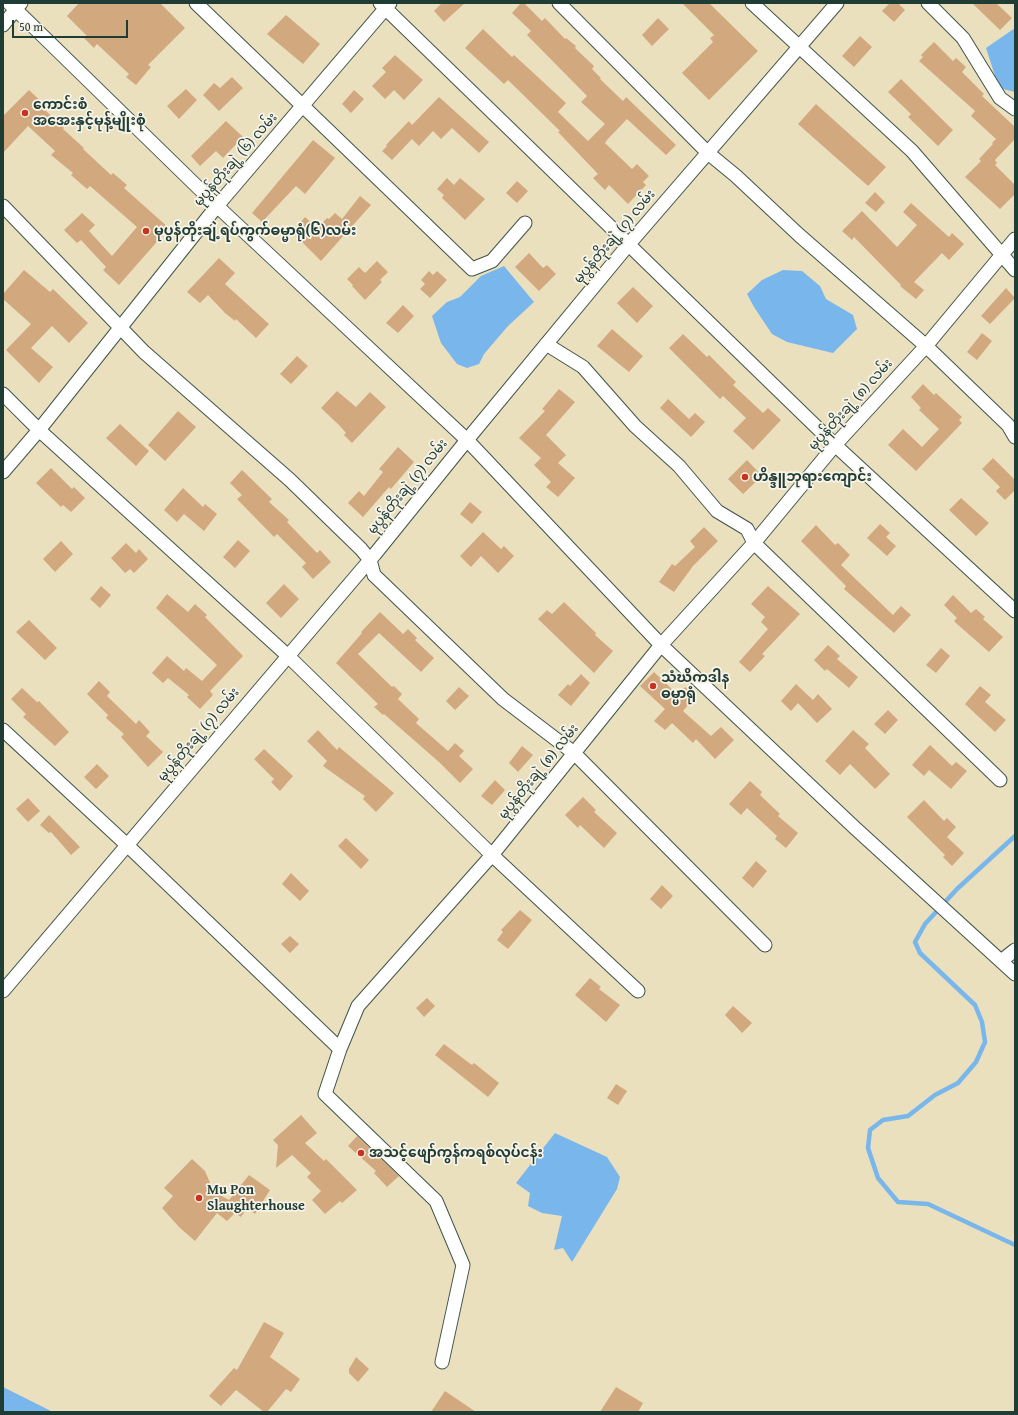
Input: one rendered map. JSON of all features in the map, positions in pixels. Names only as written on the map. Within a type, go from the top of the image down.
[{"type":"street","points":[[196,3],[472,269],[492,261],[525,223]]},
{"type":"street","points":[[559,3],[708,153],[736,176],[798,234],[926,346],[1008,425],[1015,437]]},
{"type":"street","points":[[752,3],[912,151],[1001,256],[1015,270]]},
{"type":"street","name":"မုပွန်တိုးချဲ့ (၇) လမ်း","points":[[3,991],[287,655],[370,560],[466,440],[629,244],[837,3]]},
{"type":"street","points":[[928,3],[963,38],[1000,98],[1015,110]]},
{"type":"street","points":[[3,25],[15,5],[217,206],[466,440],[661,645],[1015,974]]},
{"type":"street","points":[[385,5],[835,445],[1015,611]]},
{"type":"street","name":"မုပွန်တိုးချဲ့ (၆) လမ်း","points":[[3,472],[39,430],[217,206],[303,106],[385,5]]},
{"type":"street","points":[[3,206],[120,327],[169,374],[290,480],[370,560],[374,575],[502,699],[574,753],[765,945]]},
{"type":"street","name":"မုပွန်တိုးချဲ့ (၈) လမ်း","points":[[442,1362],[463,1266],[436,1201],[324,1094],[340,1049],[358,1006],[492,855],[661,645],[754,543],[835,445],[926,346],[1015,239]]},
{"type":"street","points":[[546,344],[583,367],[635,426],[679,466],[717,511],[747,529],[754,543],[1000,780]]},
{"type":"street","points":[[3,394],[39,430],[287,655],[492,855],[638,991]]},
{"type":"street","points":[[3,730],[127,845],[340,1049]]},
{"type":"street","points":[[1001,961],[1015,950]]},
{"type":"water","points":[[1015,28],[1015,92],[999,88],[986,48]]},
{"type":"water","points":[[504,266],[534,302],[508,326],[484,354],[479,364],[467,368],[457,364],[441,343],[432,316],[447,302],[460,297],[481,276]]},
{"type":"water","points":[[783,270],[802,271],[820,286],[826,299],[853,315],[857,329],[833,353],[787,342],[772,334],[754,307],[747,294],[762,280]]},
{"type":"water","points":[[555,1133],[607,1157],[620,1177],[617,1189],[572,1262],[563,1248],[554,1250],[562,1216],[542,1213],[528,1206],[530,1193],[516,1183]]},
{"type":"water","points":[[3,1387],[53,1412],[3,1412]]},
{"type":"building","points":[[79,3],[160,3],[185,28],[148,65],[151,67],[136,85],[126,77],[129,74],[97,44],[94,48],[84,38],[87,36],[67,16]]},
{"type":"building","points":[[442,3],[465,3],[444,22],[434,11]]},
{"type":"building","points":[[521,3],[524,3],[542,21],[545,18],[565,39],[566,38],[576,46],[575,48],[594,66],[592,69],[601,78],[600,79],[623,101],[626,97],[676,145],[666,155],[627,119],[607,140],[605,143],[632,169],[637,164],[649,176],[643,182],[646,185],[628,204],[609,185],[605,190],[593,178],[598,174],[558,132],[560,131],[508,80],[504,84],[465,48],[483,29],[512,57],[514,55],[566,103],[558,112],[588,141],[605,124],[581,102],[587,96],[527,35],[531,31],[512,13]]},
{"type":"building","points":[[682,3],[709,3],[758,51],[709,100],[682,73],[713,42],[710,38],[714,35]]},
{"type":"building","points":[[890,3],[898,3],[905,10],[894,22],[882,11]]},
{"type":"building","points":[[972,3],[996,3],[1012,18],[1000,30]]},
{"type":"building","points":[[286,15],[320,44],[303,64],[267,34]]},
{"type":"building","points":[[658,18],[669,29],[652,46],[642,35]]},
{"type":"building","points":[[860,36],[872,47],[854,67],[842,56]]},
{"type":"building","points":[[934,42],[953,61],[956,58],[966,67],[962,72],[984,94],[982,96],[1015,127],[1015,139],[995,160],[997,163],[995,165],[1015,185],[1015,194],[1000,209],[965,177],[981,161],[979,159],[996,139],[971,116],[975,111],[919,61],[923,57],[921,55]]},
{"type":"building","points":[[395,55],[423,80],[404,100],[394,90],[385,99],[372,86],[386,72],[382,68]]},
{"type":"building","points":[[232,77],[243,88],[219,111],[203,95],[214,83],[220,88]]},
{"type":"building","points":[[901,79],[953,130],[938,146],[908,117],[911,114],[888,92]]},
{"type":"building","points":[[186,89],[197,100],[179,119],[167,106]]},
{"type":"building","points":[[29,90],[47,107],[45,110],[84,148],[83,149],[111,175],[113,173],[127,185],[124,188],[169,228],[119,285],[103,270],[106,267],[81,240],[77,243],[64,230],[82,213],[95,225],[89,231],[112,256],[137,227],[90,186],[87,189],[71,175],[73,173],[51,155],[55,151],[28,126],[3,153],[3,116]]},
{"type":"building","points":[[354,90],[364,99],[351,113],[342,104]]},
{"type":"building","points":[[439,97],[489,142],[479,153],[452,128],[441,139],[433,131],[419,146],[412,139],[392,160],[382,151],[387,146],[386,145],[409,121],[412,125]]},
{"type":"building","points":[[816,104],[886,167],[868,186],[798,124]]},
{"type":"building","points":[[226,121],[243,137],[223,158],[216,151],[200,166],[191,156]]},
{"type":"building","points":[[313,140],[335,158],[305,194],[296,186],[262,222],[252,213]]},
{"type":"building","points":[[447,178],[454,185],[460,178],[485,199],[465,220],[442,198],[444,195],[437,189]]},
{"type":"building","points":[[517,181],[528,191],[517,203],[506,193]]},
{"type":"building","points":[[875,192],[885,202],[876,212],[865,203]]},
{"type":"building","points":[[360,196],[371,205],[321,261],[292,232],[305,217],[317,228],[327,218],[329,219],[335,213],[342,219]]},
{"type":"building","points":[[911,203],[949,237],[952,233],[964,244],[949,260],[942,253],[914,282],[924,290],[916,299],[900,286],[901,285],[854,237],[852,240],[842,231],[862,211],[897,247],[917,225],[903,212]]},
{"type":"building","points":[[529,253],[543,268],[547,265],[556,274],[539,291],[515,267]]},
{"type":"building","points":[[219,258],[235,273],[225,284],[269,324],[256,338],[236,319],[235,321],[225,313],[208,295],[200,303],[187,292]]},
{"type":"building","points":[[377,261],[388,272],[380,280],[382,282],[365,300],[347,279],[359,267],[365,273]]},
{"type":"building","points":[[24,270],[50,292],[53,289],[88,323],[69,343],[52,326],[31,348],[53,367],[39,383],[6,350],[31,324],[3,299],[3,294]]},
{"type":"building","points":[[429,271],[433,275],[437,271],[447,280],[430,298],[420,289],[425,284],[421,280]]},
{"type":"building","points":[[633,287],[653,306],[637,323],[617,303]]},
{"type":"building","points":[[1006,288],[1015,298],[990,324],[981,316]]},
{"type":"building","points":[[403,305],[414,316],[398,333],[386,323]]},
{"type":"building","points":[[612,329],[643,356],[629,372],[597,346]]},
{"type":"building","points":[[982,333],[992,341],[977,360],[967,352]]},
{"type":"building","points":[[683,334],[707,357],[709,355],[736,382],[733,385],[763,413],[768,408],[781,420],[753,450],[733,431],[746,418],[723,396],[720,399],[669,348]]},
{"type":"building","points":[[297,356],[308,366],[291,384],[280,374]]},
{"type":"building","points":[[923,384],[934,395],[936,393],[962,417],[959,420],[962,423],[916,471],[888,445],[903,429],[922,447],[939,429],[919,410],[921,408],[911,397]]},
{"type":"building","points":[[559,389],[575,402],[546,435],[566,455],[558,463],[575,478],[558,497],[546,487],[551,482],[534,465],[541,458],[519,438],[545,411],[542,409]]},
{"type":"building","points":[[337,391],[356,407],[370,392],[386,407],[352,443],[344,435],[346,433],[340,426],[321,408]]},
{"type":"building","points":[[668,399],[689,419],[695,413],[705,422],[691,437],[660,408]]},
{"type":"building","points":[[178,411],[196,427],[165,461],[148,445]]},
{"type":"building","points":[[120,424],[149,451],[136,466],[106,438]]},
{"type":"building","points":[[398,447],[414,462],[391,489],[389,487],[363,517],[348,503],[359,491],[364,496],[383,472],[379,469]]},
{"type":"building","points":[[993,458],[1015,480],[1015,490],[1005,500],[996,491],[1000,487],[982,469]]},
{"type":"building","name":"ဟိန္ဒူဘုရားကျောင်း","points":[[747,460],[762,476],[743,494],[728,479]]},
{"type":"building","points":[[51,468],[72,489],[74,487],[85,498],[71,512],[63,505],[61,507],[36,483]]},
{"type":"building","points":[[242,470],[272,499],[269,502],[289,520],[287,522],[317,553],[320,550],[331,562],[313,579],[302,567],[306,563],[277,534],[274,537],[237,499],[242,495],[230,483]]},
{"type":"building","points":[[183,488],[203,507],[205,504],[217,514],[204,531],[184,514],[177,522],[164,510]]},
{"type":"building","points":[[961,498],[989,523],[976,536],[949,510]]},
{"type":"building","points":[[470,502],[482,512],[472,524],[460,514]]},
{"type":"building","points":[[880,524],[890,533],[886,537],[896,546],[887,556],[867,538]]},
{"type":"building","points":[[816,525],[835,545],[838,543],[850,555],[841,565],[893,615],[901,606],[911,615],[894,633],[844,589],[846,586],[801,541]]},
{"type":"building","points":[[704,527],[718,541],[693,566],[674,592],[659,582],[672,564],[675,566],[695,547],[690,541]]},
{"type":"building","points":[[483,532],[501,549],[504,546],[514,556],[498,573],[481,556],[471,567],[460,556]]},
{"type":"building","points":[[238,540],[250,551],[235,568],[223,557]]},
{"type":"building","points":[[61,541],[73,554],[55,572],[43,559]]},
{"type":"building","points":[[126,543],[136,553],[139,549],[148,559],[134,573],[130,569],[125,573],[111,558]]},
{"type":"building","points":[[284,584],[299,599],[281,618],[266,603]]},
{"type":"building","points":[[101,586],[111,595],[100,608],[90,599]]},
{"type":"building","points":[[768,586],[800,614],[762,654],[765,656],[750,672],[739,662],[768,629],[761,622],[765,617],[751,604]]},
{"type":"building","points":[[167,594],[188,612],[195,604],[207,615],[205,617],[243,656],[210,691],[213,695],[200,709],[187,697],[189,695],[168,678],[163,683],[152,673],[167,656],[184,671],[186,668],[202,681],[217,665],[156,608]]},
{"type":"building","points":[[953,595],[971,613],[976,609],[985,617],[983,619],[1003,637],[989,652],[954,621],[957,618],[944,605]]},
{"type":"building","points":[[564,602],[596,633],[595,635],[613,651],[594,673],[538,619],[547,610],[552,614]]},
{"type":"building","points":[[380,612],[403,634],[408,629],[417,638],[415,640],[434,658],[421,672],[379,633],[358,654],[392,687],[394,686],[402,694],[398,699],[419,719],[416,723],[448,751],[455,743],[464,751],[459,756],[473,769],[460,783],[439,762],[374,707],[378,704],[336,663],[362,633],[361,632]]},
{"type":"building","points":[[29,620],[57,648],[45,660],[16,632]]},
{"type":"building","points":[[828,645],[840,656],[837,659],[858,677],[849,688],[827,669],[825,671],[814,660]]},
{"type":"building","points":[[941,648],[950,656],[936,673],[926,665]]},
{"type":"building","points":[[654,672],[678,695],[685,687],[696,696],[683,711],[711,736],[721,727],[734,740],[715,759],[696,739],[693,743],[672,723],[665,730],[654,721],[665,709],[640,686]]},
{"type":"building","points":[[581,674],[590,683],[571,706],[558,695],[568,684],[570,686]]},
{"type":"building","points":[[99,681],[110,692],[107,696],[136,724],[139,720],[150,732],[146,736],[163,752],[148,767],[121,737],[124,734],[106,718],[108,715],[87,694]]},
{"type":"building","points":[[796,684],[813,700],[818,694],[832,709],[817,723],[798,703],[791,711],[781,701]]},
{"type":"building","points":[[980,686],[991,695],[985,702],[1006,720],[995,732],[965,704]]},
{"type":"building","points":[[459,687],[469,696],[455,710],[446,701]]},
{"type":"building","points":[[22,688],[37,702],[39,701],[69,732],[55,746],[23,717],[26,714],[11,699]]},
{"type":"building","points":[[888,710],[898,720],[885,734],[874,724]]},
{"type":"building","points":[[318,730],[337,750],[339,747],[394,793],[376,812],[363,799],[365,796],[323,766],[327,761],[307,741]]},
{"type":"building","points":[[853,730],[869,744],[865,748],[890,774],[875,789],[850,764],[840,775],[825,761]]},
{"type":"building","points":[[930,745],[952,766],[956,762],[967,771],[951,789],[929,770],[924,776],[912,765]]},
{"type":"building","points":[[522,746],[533,755],[518,772],[509,763]]},
{"type":"building","points":[[264,749],[293,776],[280,791],[271,782],[274,779],[254,759]]},
{"type":"building","points":[[97,764],[109,776],[96,789],[84,777]]},
{"type":"building","points":[[495,780],[505,790],[492,805],[481,796]]},
{"type":"building","points":[[750,781],[762,792],[760,795],[780,814],[778,816],[798,833],[786,848],[775,839],[777,836],[747,808],[741,815],[729,804]]},
{"type":"building","points":[[583,797],[596,810],[594,812],[617,833],[604,848],[580,825],[578,828],[565,815]]},
{"type":"building","points":[[28,798],[40,811],[28,822],[16,809]]},
{"type":"building","points":[[924,800],[944,821],[947,818],[956,827],[947,837],[964,853],[952,866],[943,857],[945,855],[907,817]]},
{"type":"building","points":[[49,815],[80,847],[71,855],[51,832],[49,833],[40,825]]},
{"type":"building","points":[[346,838],[369,860],[361,869],[338,846]]},
{"type":"building","points":[[756,861],[767,871],[753,888],[742,878]]},
{"type":"building","points":[[291,873],[309,891],[300,901],[282,884]]},
{"type":"building","points":[[662,885],[673,896],[661,909],[650,899]]},
{"type":"building","points":[[520,910],[532,920],[508,949],[497,940],[503,932],[501,930]]},
{"type":"building","points":[[290,936],[299,944],[290,953],[281,944]]},
{"type":"building","points":[[590,978],[601,987],[599,989],[620,1005],[606,1022],[575,995]]},
{"type":"building","points":[[427,998],[435,1006],[424,1017],[416,1008]]},
{"type":"building","points":[[733,1006],[752,1023],[742,1033],[725,1015]]},
{"type":"building","points":[[444,1044],[472,1065],[474,1063],[499,1083],[488,1097],[435,1055]]},
{"type":"building","points":[[616,1084],[627,1091],[618,1105],[607,1098]]},
{"type":"building","points":[[301,1115],[317,1133],[305,1143],[324,1161],[326,1159],[357,1190],[342,1203],[340,1201],[325,1214],[312,1200],[321,1191],[307,1177],[311,1173],[292,1155],[276,1168],[278,1145],[273,1140]]},
{"type":"building","points":[[357,1136],[399,1176],[387,1187],[374,1173],[376,1171],[348,1146]]},
{"type":"building","name":"Mu Pon Slaughterhouse","points":[[192,1159],[205,1171],[214,1192],[229,1200],[249,1175],[270,1190],[255,1214],[247,1208],[241,1217],[235,1213],[227,1221],[217,1213],[195,1241],[179,1227],[162,1208],[173,1196],[164,1188]]},
{"type":"building","points":[[264,1322],[284,1333],[270,1357],[300,1379],[291,1392],[286,1389],[267,1412],[264,1412],[236,1390],[221,1406],[209,1396],[234,1368],[237,1370]]},
{"type":"building","points":[[356,1357],[369,1369],[358,1382],[349,1373],[349,1369]]},
{"type":"building","points":[[616,1387],[643,1403],[638,1412],[600,1412]]},
{"type":"building","points":[[445,1391],[476,1412],[431,1412]]},
{"type":"waterway","points":[[1015,836],[957,889],[925,924],[915,942],[920,953],[975,1005],[982,1022],[985,1042],[976,1062],[958,1083],[935,1095],[908,1116],[883,1120],[870,1130],[868,1148],[878,1178],[898,1202],[928,1204],[1015,1245]]},
{"type":"place","name":"ကောင်းစံ အအေးနှင့်မုန့်မျိုးစုံ","points":[[25,113]]},
{"type":"place","name":"မုပွန်တိုးချဲ့ရပ်ကွက်ဓမ္မာရုံ(၆)လမ်း","points":[[146,231]]},
{"type":"place","name":"ဟိန္ဒူဘုရားကျောင်း","points":[[745,477]]},
{"type":"place","name":"သံဃိကဒါန ဓမ္မာရုံ","points":[[653,686]]},
{"type":"place","name":"အသင့်ဖျော်ကွန်ကရစ်လုပ်ငန်း","points":[[361,1153]]},
{"type":"place","name":"Mu Pon Slaughterhouse","points":[[199,1198]]}]
